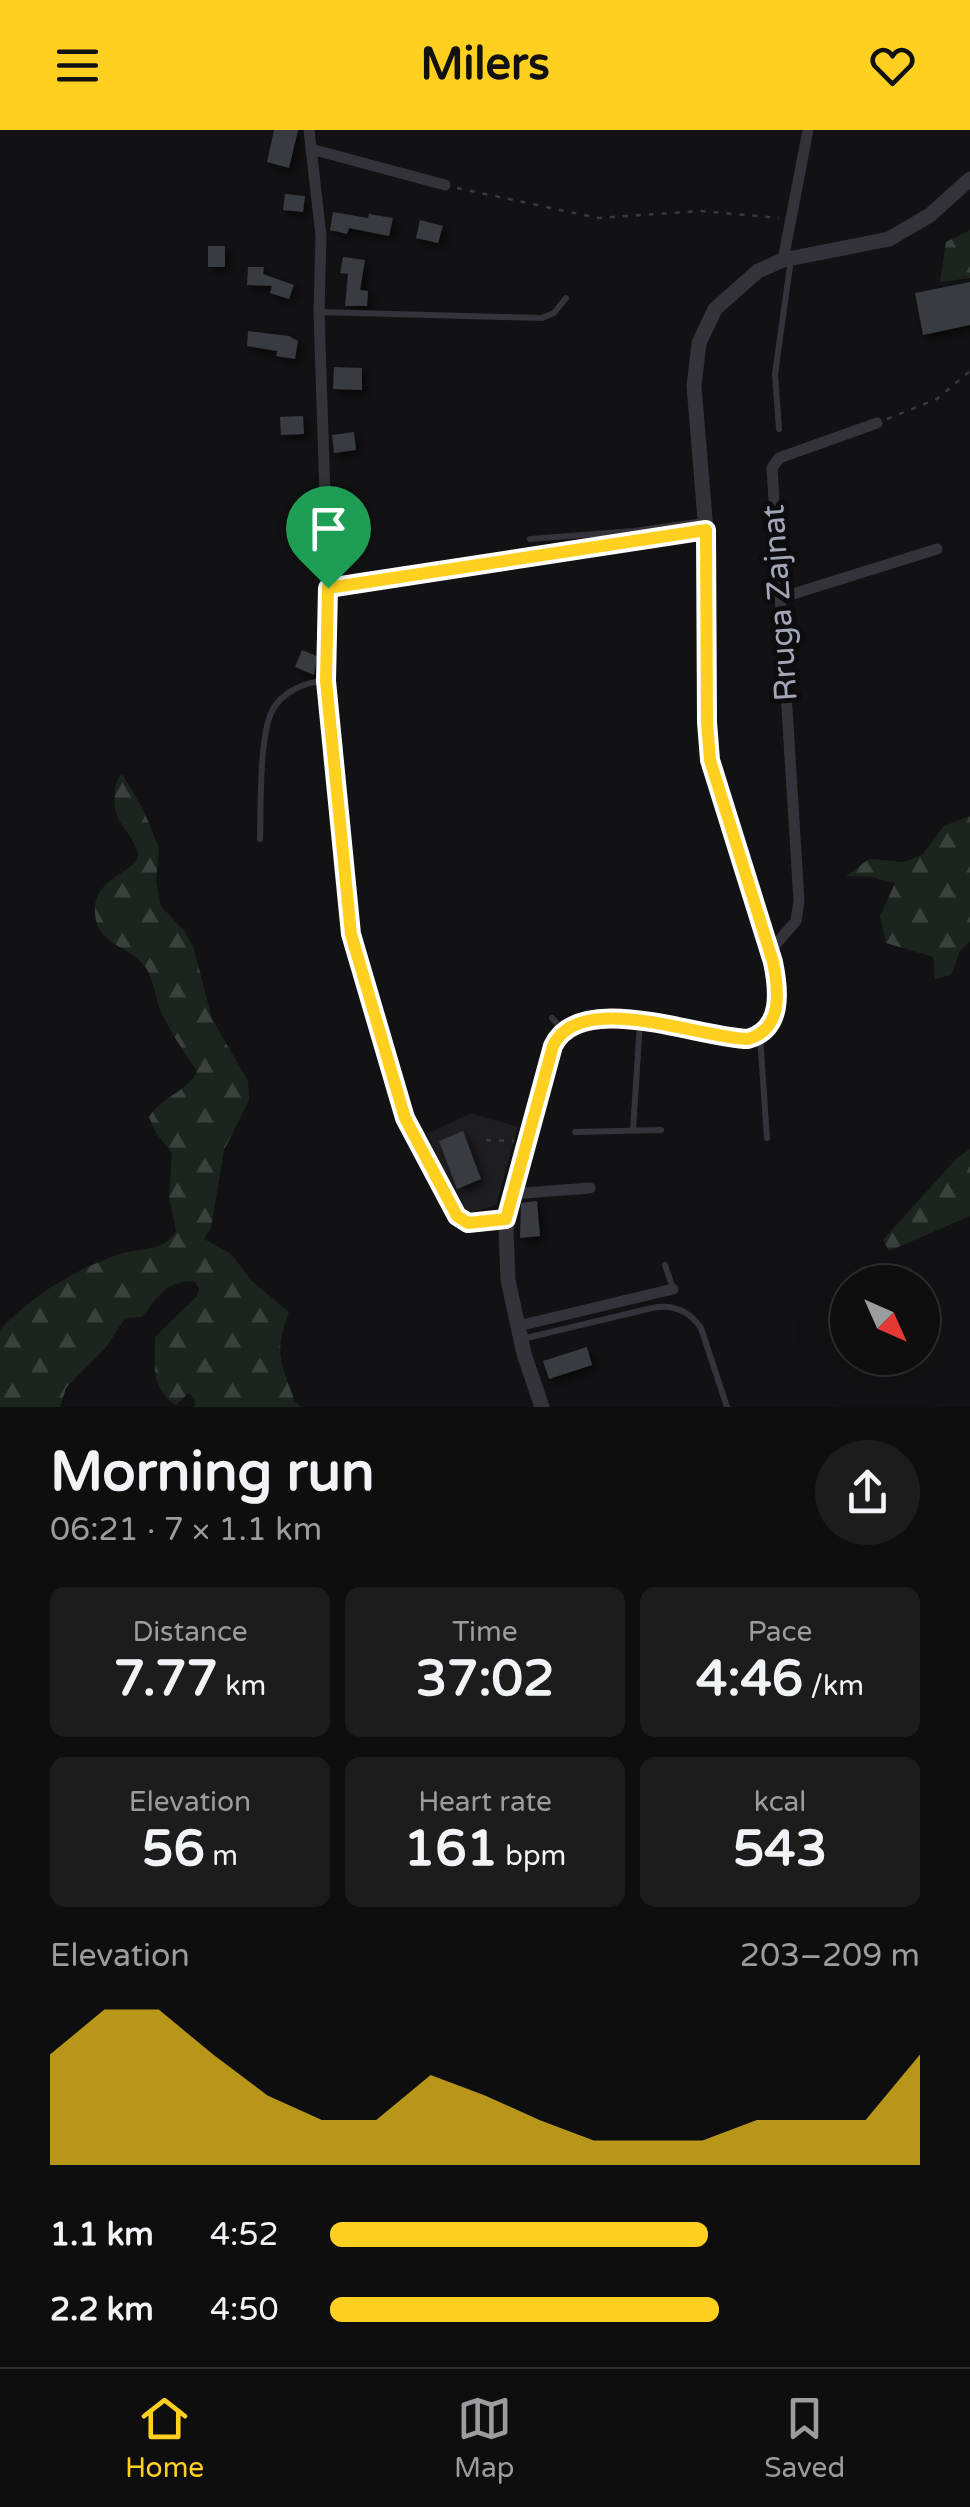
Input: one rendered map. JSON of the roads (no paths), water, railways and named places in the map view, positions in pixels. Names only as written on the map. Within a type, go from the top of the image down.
[{"type":"street","points":[[309,130],[321,236],[319,312],[328,588],[326,681],[351,934],[405,1118],[457,1216],[468,1223],[506,1219]]},
{"type":"street","points":[[787,259],[808,130]]},
{"type":"street","points":[[311,149],[445,185]]},
{"type":"street","points":[[542,1407],[508,1280],[506,1219],[557,1024],[591,1019],[640,1022],[742,1039],[760,1034],[776,1010],[776,976],[770,951],[710,760],[706,526],[694,386],[699,343],[715,309],[758,271],[787,259],[889,239],[930,216],[970,179]]},
{"type":"street","name":"Rruga Zajnat","points":[[770,951],[796,921],[799,901],[772,468],[779,458],[876,423]]},
{"type":"street","points":[[328,588],[706,526]]},
{"type":"street","points":[[780,598],[937,549]]},
{"type":"street","points":[[511,1194],[590,1188]]},
{"type":"street","points":[[520,1333],[674,1289]]},
{"type":"lane","points":[[780,428],[775,374],[787,259]]},
{"type":"lane","points":[[319,312],[542,318],[554,313],[566,298]]},
{"type":"lane","points":[[530,538],[706,526]]},
{"type":"lane","points":[[260,839],[266,732],[272,710],[288,693],[308,682],[326,681]]},
{"type":"lane","points":[[633,1130],[640,1022]]},
{"type":"lane","points":[[760,1034],[767,1138]]},
{"type":"lane","points":[[575,1132],[661,1130]]},
{"type":"lane","points":[[664,1265],[674,1289]]},
{"type":"lane","points":[[520,1333],[663,1306],[682,1310],[702,1328],[727,1407]]}]
